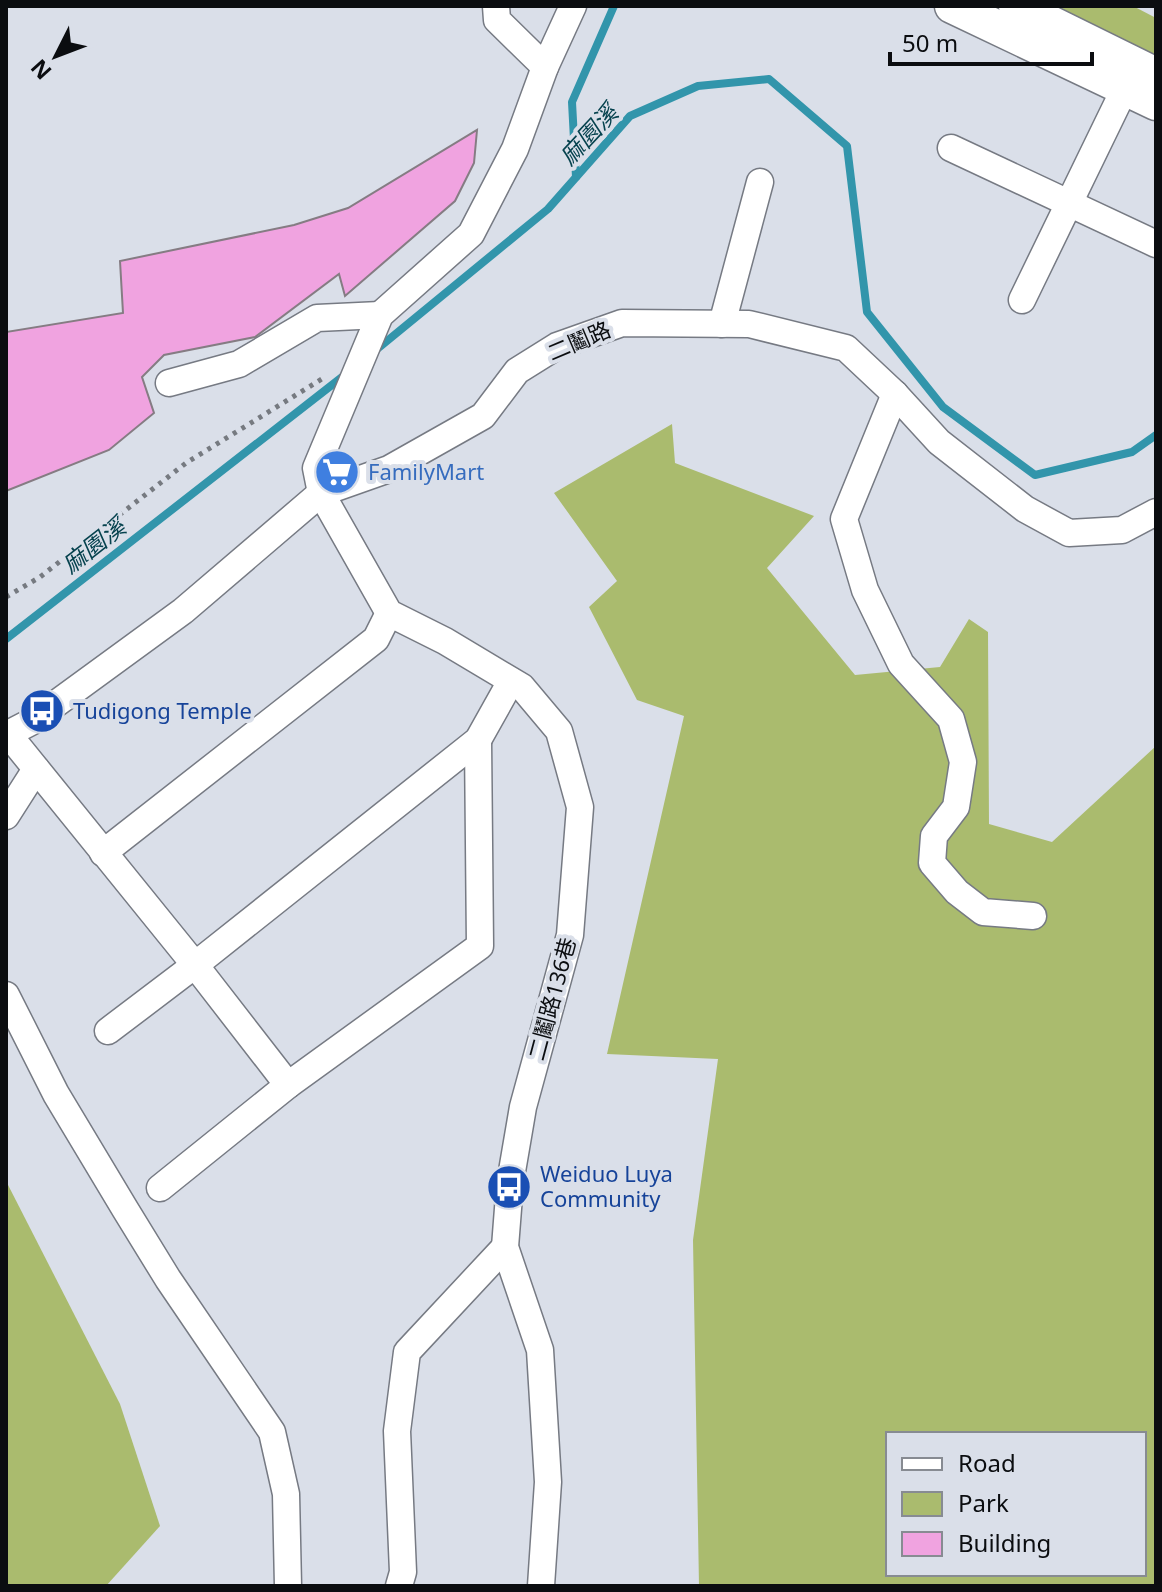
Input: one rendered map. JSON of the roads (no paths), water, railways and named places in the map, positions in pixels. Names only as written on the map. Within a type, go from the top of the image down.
[{"type":"main road","points":[[952,6],[1156,103]]},
{"type":"main road","points":[[1016,6],[1156,75]]},
{"type":"street","points":[[496,6],[497,20],[545,67]]},
{"type":"street","points":[[103,853],[376,639],[389,613],[318,480],[380,315],[471,234],[515,149],[545,67],[573,6]]},
{"type":"street","points":[[1022,300],[1125,88]]},
{"type":"street","points":[[951,148],[1156,244]]},
{"type":"street","points":[[722,324],[760,182]]},
{"type":"street","points":[[169,383],[239,364],[317,318],[380,315]]},
{"type":"street","name":"二鬮路","points":[[7,734],[31,722],[183,611],[318,480],[389,469],[483,416],[517,371],[557,346],[622,323],[749,324],[846,348],[895,394],[939,442],[1025,509],[1069,533],[1122,530],[1156,512]]},
{"type":"street","points":[[895,394],[844,519],[865,590],[901,664],[951,719],[963,762],[956,807],[934,836],[932,863],[957,892],[983,912],[1033,916]]},
{"type":"street","name":"二鬮路136巷","points":[[389,613],[445,641],[522,687],[559,731],[580,807],[570,935],[523,1107],[510,1183],[505,1247],[540,1350],[548,1482],[541,1586]]},
{"type":"street","points":[[108,1031],[478,740],[511,681]]},
{"type":"street","points":[[7,734],[288,1085]]},
{"type":"street","points":[[160,1188],[288,1085],[480,946],[478,740]]},
{"type":"street","points":[[6,816],[36,769]]},
{"type":"street","points":[[6,995],[56,1094],[117,1196],[168,1279],[272,1432],[286,1494],[288,1586]]},
{"type":"street","points":[[399,1586],[403,1572],[397,1431],[407,1352],[505,1247]]},
{"type":"waterway","points":[[576,177],[572,102],[614,6]]},
{"type":"waterway","name":"麻園溪","points":[[376,350],[548,209],[630,116],[698,86],[769,79],[847,146],[867,312],[943,407],[1035,475],[1132,452],[1156,435]]},
{"type":"waterway","name":"麻園溪","points":[[6,639],[346,374]]},
{"type":"place","name":"FamilyMart","points":[[337,472]]},
{"type":"place","name":"Tudigong Temple","points":[[42,711]]},
{"type":"place","name":"Weiduo Luya Community","points":[[509,1187]]}]
